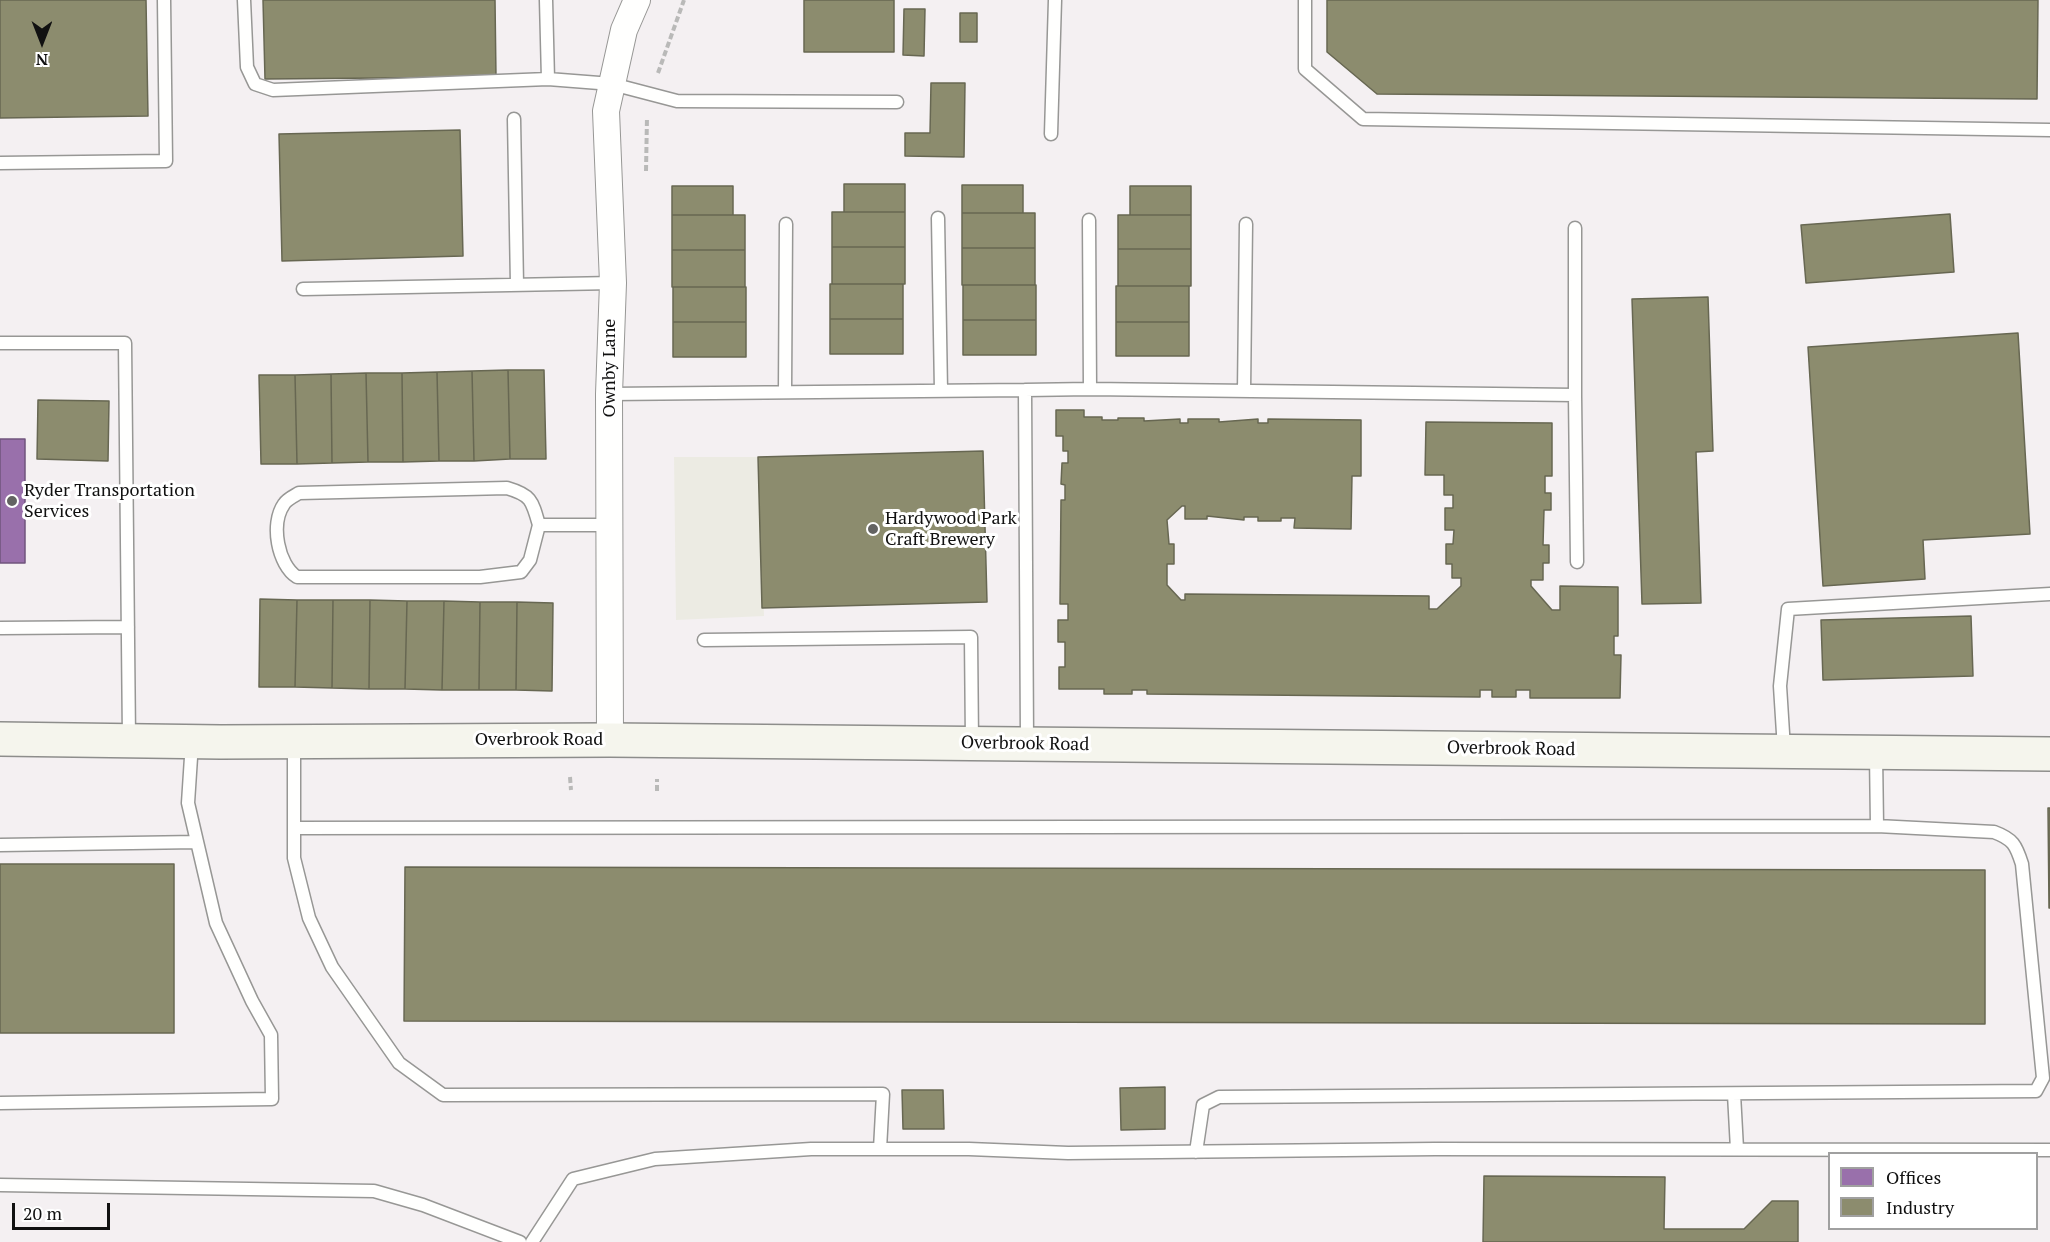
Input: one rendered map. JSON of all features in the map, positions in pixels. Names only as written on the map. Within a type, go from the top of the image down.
[{"type":"street","name":"Ownby Lane","points":[[610,740],[609,394],[612,283],[606,111],[624,30],[638,0]]},
{"type":"street","name":"Overbrook Road","points":[[0,739],[610,740],[2050,754]]},
{"type":"lane","points":[[0,163],[166,161],[164,0]]},
{"type":"lane","points":[[244,0],[247,68],[255,84],[273,90],[548,79],[612,84],[677,101],[897,102]]},
{"type":"lane","points":[[546,0],[548,79]]},
{"type":"lane","points":[[1051,134],[1054,0]]},
{"type":"lane","points":[[1305,0],[1305,69],[1363,118],[2050,130]]},
{"type":"lane","points":[[514,118],[518,285]]},
{"type":"lane","points":[[938,218],[941,391]]},
{"type":"lane","points":[[1089,220],[1090,389]]},
{"type":"lane","points":[[785,392],[786,224]]},
{"type":"lane","points":[[1244,391],[1246,224]]},
{"type":"lane","points":[[1575,228],[1577,561]]},
{"type":"lane","points":[[303,289],[612,283]]},
{"type":"lane","points":[[0,343],[125,343],[129,741]]},
{"type":"lane","points":[[609,394],[1090,389],[1575,395]]},
{"type":"lane","points":[[1025,390],[1027,744]]},
{"type":"lane","points":[[507,488],[526,494],[532,503],[539,525],[530,560],[521,572],[480,577],[297,577],[287,571],[281,556],[278,516],[285,502],[299,493],[371,489],[507,488]]},
{"type":"lane","points":[[539,525],[610,525]]},
{"type":"lane","points":[[1784,752],[1780,686],[1788,609],[2050,594]]},
{"type":"lane","points":[[0,628],[128,627]]},
{"type":"lane","points":[[704,640],[971,637],[972,744]]},
{"type":"lane","points":[[0,1103],[272,1099],[271,1035],[252,1001],[216,923],[188,802],[192,741]]},
{"type":"lane","points":[[294,741],[294,858],[309,918],[332,967],[365,1018],[399,1063],[443,1095],[884,1094],[880,1149]]},
{"type":"lane","points":[[1876,753],[1877,826]]},
{"type":"lane","points":[[294,828],[1877,826],[1994,832],[2010,838],[2016,845],[2022,864],[2043,1078],[2036,1091],[1219,1097],[1203,1105],[1196,1152]]},
{"type":"lane","points":[[0,845],[197,842]]},
{"type":"lane","points":[[1734,1094],[1737,1149]]},
{"type":"lane","points":[[532,1242],[573,1179],[655,1159],[811,1149],[1068,1153],[1737,1149],[2050,1150]]},
{"type":"lane","points":[[0,1185],[374,1191],[423,1205],[520,1242]]},
{"type":"path","points":[[655,82],[684,0]]},
{"type":"path","points":[[646,171],[647,117]]},
{"type":"path","points":[[570,777],[571,790]]},
{"type":"path","points":[[657,779],[657,791]]},
{"type":"shaded area","points":[[0,0],[2050,0],[2050,1242],[0,1242]]},
{"type":"shaded area","points":[[674,457],[758,457],[764,616],[676,620]]},
{"type":"building: Offices","name":"Ryder Transportation Services","points":[[0,439],[25,439],[25,563],[0,563]]},
{"type":"building: Industry","points":[[0,0],[146,0],[148,116],[0,118]]},
{"type":"building: Industry","points":[[263,0],[495,0],[496,77],[265,79]]},
{"type":"building: Industry","points":[[804,0],[894,0],[894,52],[804,52]]},
{"type":"building: Industry","points":[[1327,0],[2038,0],[2037,99],[1377,94],[1327,52]]},
{"type":"building: Industry","points":[[904,9],[925,9],[924,56],[903,55]]},
{"type":"building: Industry","points":[[960,13],[977,13],[977,42],[960,42]]},
{"type":"building: Industry","points":[[931,83],[965,83],[964,157],[905,156],[905,133],[930,133]]},
{"type":"building: Industry","points":[[460,130],[463,256],[282,261],[279,134]]},
{"type":"building: Industry","points":[[844,184],[905,184],[905,212],[844,212]]},
{"type":"building: Industry","points":[[962,185],[1023,185],[1023,213],[962,213]]},
{"type":"building: Industry","points":[[672,186],[733,186],[733,215],[672,215]]},
{"type":"building: Industry","points":[[1130,186],[1191,186],[1191,215],[1130,215]]},
{"type":"building: Industry","points":[[832,212],[905,212],[905,247],[832,247]]},
{"type":"building: Industry","points":[[962,213],[1035,213],[1035,248],[962,248]]},
{"type":"building: Industry","points":[[1950,214],[1954,272],[1806,283],[1801,225]]},
{"type":"building: Industry","points":[[672,215],[745,215],[745,250],[672,250]]},
{"type":"building: Industry","points":[[1118,215],[1191,215],[1191,249],[1118,249]]},
{"type":"building: Industry","points":[[832,247],[905,247],[905,284],[832,284]]},
{"type":"building: Industry","points":[[962,248],[1035,248],[1035,285],[962,285]]},
{"type":"building: Industry","points":[[1118,249],[1191,249],[1191,286],[1118,286]]},
{"type":"building: Industry","points":[[672,250],[745,250],[745,287],[672,287]]},
{"type":"building: Industry","points":[[830,284],[903,284],[903,319],[830,319]]},
{"type":"building: Industry","points":[[963,285],[1036,285],[1036,320],[963,320]]},
{"type":"building: Industry","points":[[1116,286],[1189,286],[1189,322],[1116,322]]},
{"type":"building: Industry","points":[[673,287],[746,287],[746,322],[673,322]]},
{"type":"building: Industry","points":[[1708,297],[1713,451],[1696,452],[1701,603],[1642,604],[1632,299]]},
{"type":"building: Industry","points":[[830,319],[903,319],[903,354],[830,354]]},
{"type":"building: Industry","points":[[963,320],[1036,320],[1036,355],[963,355]]},
{"type":"building: Industry","points":[[673,322],[746,322],[746,357],[673,357]]},
{"type":"building: Industry","points":[[1116,322],[1189,322],[1189,356],[1116,356]]},
{"type":"building: Industry","points":[[2018,333],[2030,534],[1923,540],[1925,579],[1823,586],[1808,347]]},
{"type":"building: Industry","points":[[508,370],[544,370],[546,459],[510,459]]},
{"type":"building: Industry","points":[[508,370],[510,459],[474,461],[472,371]]},
{"type":"building: Industry","points":[[472,371],[474,461],[439,461],[437,372]]},
{"type":"building: Industry","points":[[437,372],[439,461],[403,462],[402,373]]},
{"type":"building: Industry","points":[[366,373],[402,373],[403,462],[368,462]]},
{"type":"building: Industry","points":[[366,373],[368,462],[332,463],[331,374]]},
{"type":"building: Industry","points":[[331,374],[332,463],[297,464],[295,375]]},
{"type":"building: Industry","points":[[259,375],[295,375],[297,464],[261,464]]},
{"type":"building: Industry","points":[[38,400],[109,401],[108,461],[37,459]]},
{"type":"building: Industry","points":[[1056,410],[1084,410],[1084,417],[1102,417],[1102,420],[1180,419],[1180,423],[1188,423],[1188,419],[1219,419],[1219,422],[1258,419],[1258,423],[1268,423],[1268,419],[1361,420],[1361,476],[1352,476],[1351,529],[1294,528],[1295,518],[1281,518],[1281,521],[1258,521],[1258,517],[1244,517],[1244,520],[1207,516],[1207,519],[1185,519],[1185,506],[1182,506],[1167,520],[1169,544],[1174,544],[1174,564],[1167,564],[1167,585],[1181,600],[1185,600],[1185,594],[1429,596],[1429,609],[1437,609],[1461,586],[1461,578],[1452,578],[1452,564],[1446,564],[1446,544],[1453,544],[1454,530],[1445,530],[1445,508],[1453,508],[1453,495],[1444,495],[1444,475],[1425,475],[1426,422],[1552,423],[1552,476],[1545,476],[1545,493],[1551,493],[1551,510],[1544,510],[1543,545],[1549,545],[1549,563],[1543,563],[1543,580],[1531,580],[1531,586],[1552,610],[1560,610],[1560,586],[1618,587],[1618,636],[1614,636],[1614,655],[1621,655],[1620,698],[1530,698],[1530,690],[1516,690],[1516,697],[1492,697],[1492,690],[1480,690],[1480,697],[1147,694],[1147,690],[1132,690],[1132,694],[1104,694],[1104,689],[1059,689],[1059,667],[1065,667],[1065,642],[1058,642],[1058,620],[1068,620],[1068,604],[1060,604],[1061,500],[1065,500],[1065,485],[1061,484],[1062,463],[1068,463],[1068,451],[1063,451],[1063,436],[1056,436]]},
{"type":"building: Industry","name":"Hardywood Park Craft Brewery","points":[[983,451],[987,602],[762,608],[758,457]]},
{"type":"building: Industry","points":[[260,599],[297,600],[295,687],[259,687]]},
{"type":"building: Industry","points":[[297,600],[333,600],[332,688],[295,687]]},
{"type":"building: Industry","points":[[333,600],[370,600],[369,689],[332,688]]},
{"type":"building: Industry","points":[[370,600],[407,601],[405,689],[369,689]]},
{"type":"building: Industry","points":[[407,601],[444,601],[442,690],[405,689]]},
{"type":"building: Industry","points":[[444,601],[480,602],[479,690],[442,690]]},
{"type":"building: Industry","points":[[480,602],[517,602],[516,690],[479,690]]},
{"type":"building: Industry","points":[[517,602],[553,603],[552,691],[516,690]]},
{"type":"building: Industry","points":[[1971,616],[1973,676],[1823,680],[1821,620]]},
{"type":"building: Industry","points":[[2048,808],[2050,808],[2050,908],[2049,908]]},
{"type":"building: Industry","points":[[0,864],[174,864],[174,1033],[0,1033]]},
{"type":"building: Industry","points":[[405,867],[1985,870],[1985,1024],[404,1021]]},
{"type":"building: Industry","points":[[1165,1087],[1165,1129],[1121,1130],[1120,1088]]},
{"type":"building: Industry","points":[[902,1090],[943,1090],[944,1129],[903,1129]]},
{"type":"building: Industry","points":[[1484,1176],[1665,1177],[1664,1229],[1744,1229],[1772,1201],[1798,1201],[1798,1242],[1483,1242]]},
{"type":"place","name":"Ryder Transportation Services","points":[[12,501]]},
{"type":"place","name":"Hardywood Park Craft Brewery","points":[[873,529]]}]
